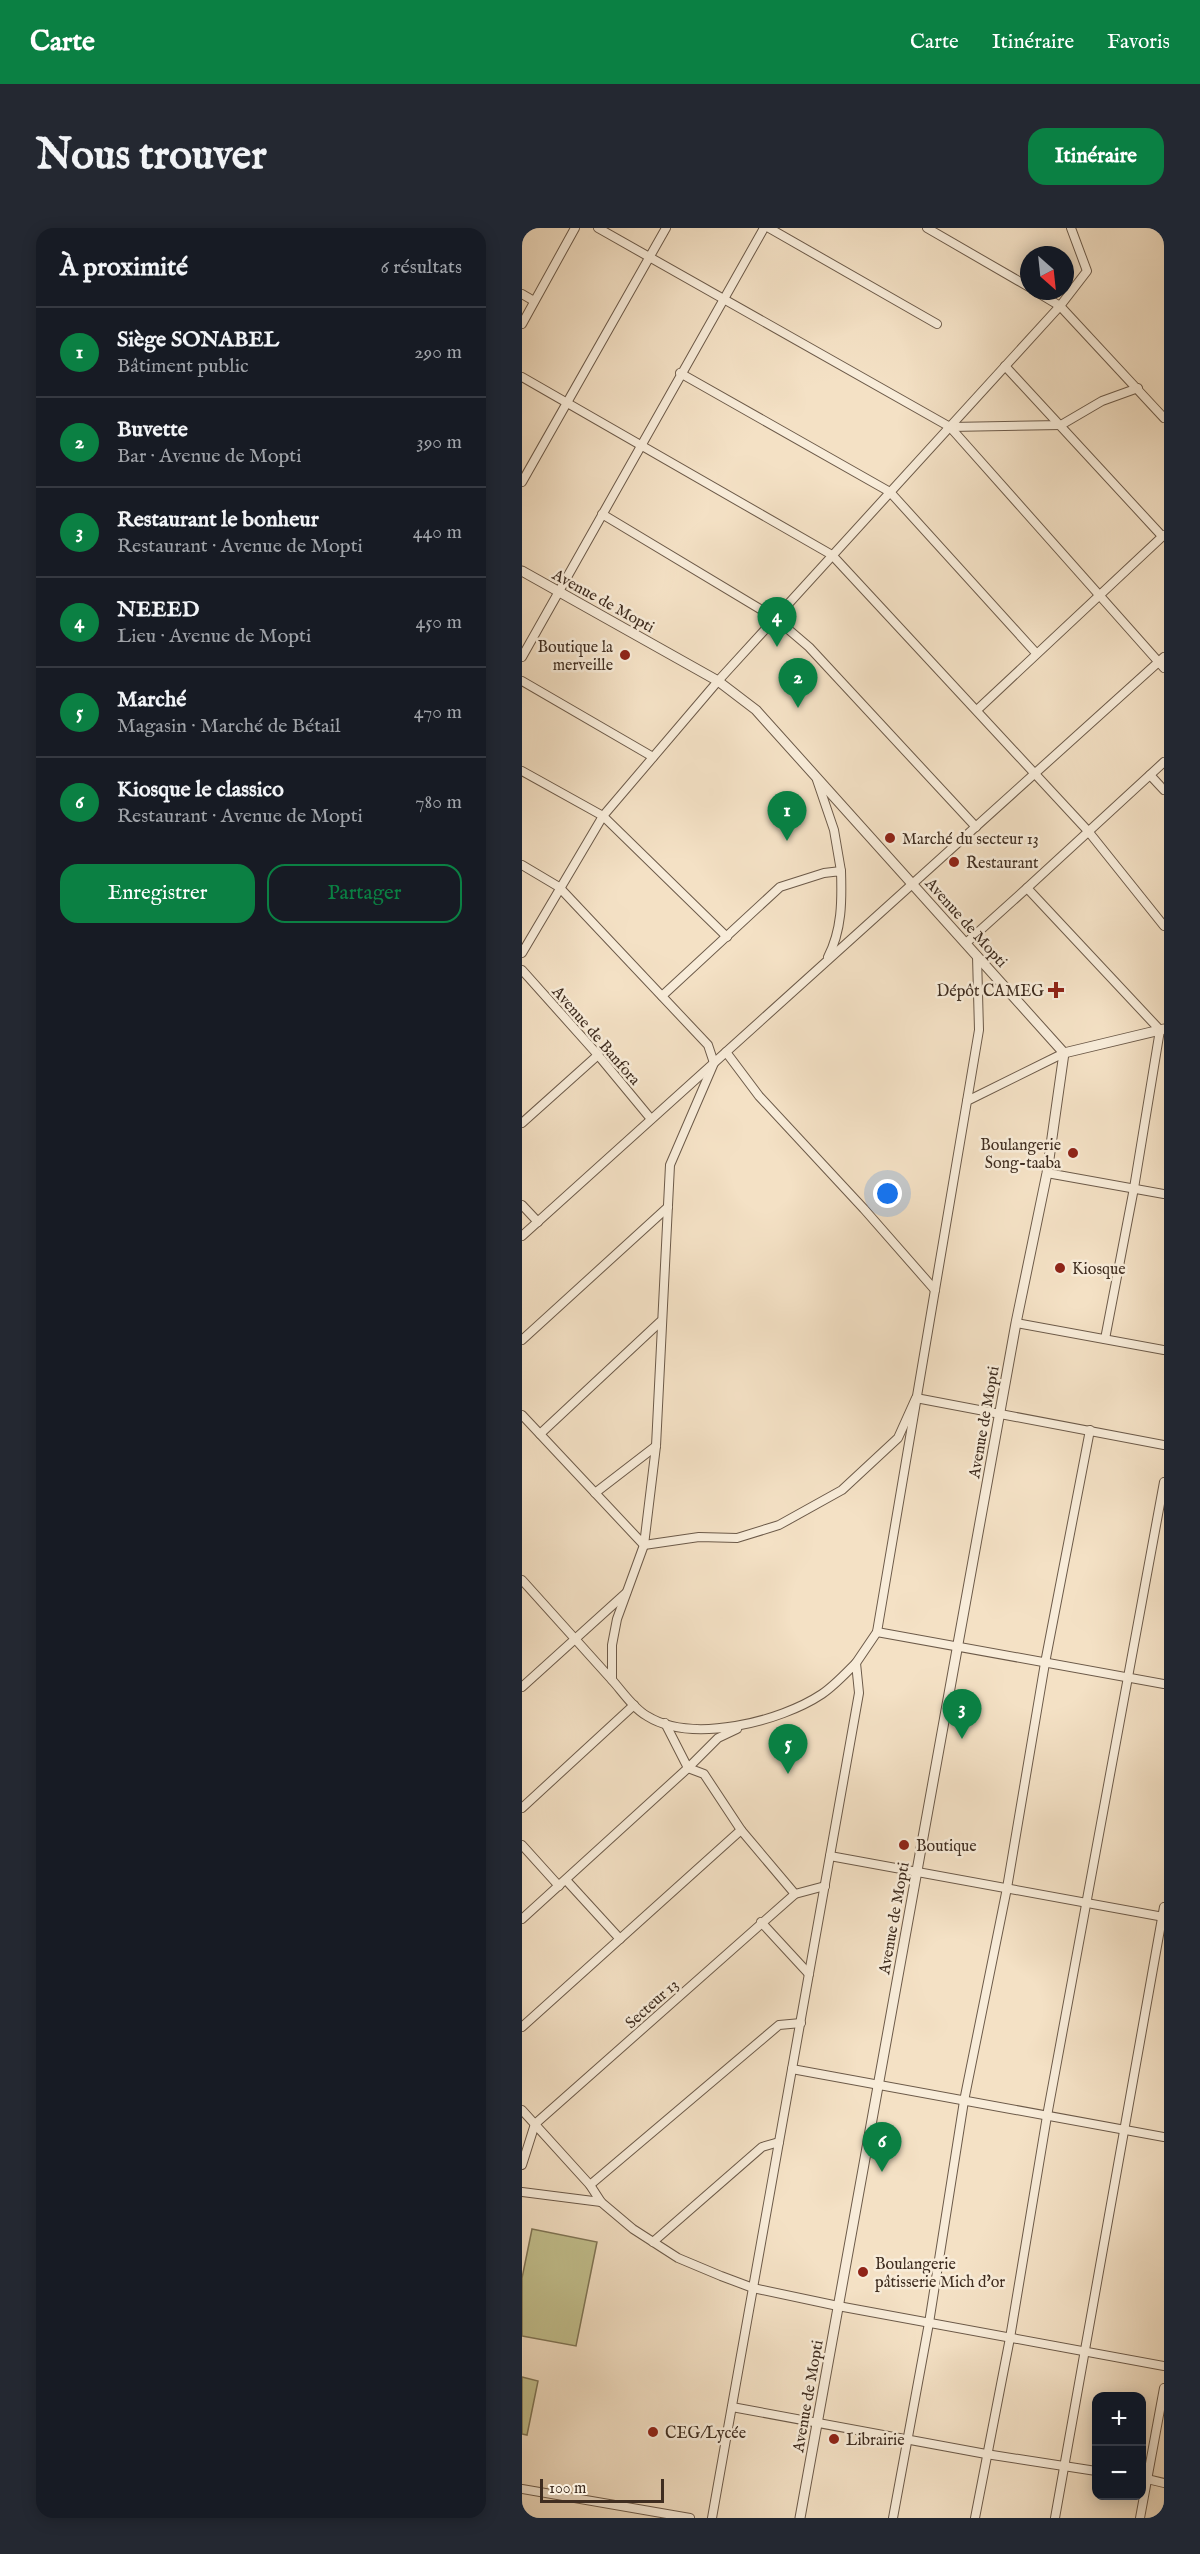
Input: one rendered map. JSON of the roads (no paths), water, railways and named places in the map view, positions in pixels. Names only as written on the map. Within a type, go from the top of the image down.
[{"type":"street","points":[[522,324],[575,228]]},
{"type":"street","points":[[522,1236],[1035,773],[1162,662],[950,427],[598,228]]},
{"type":"street","points":[[522,482],[666,228]]},
{"type":"street","points":[[522,657],[680,373],[764,228]]},
{"type":"street","points":[[769,228],[937,324]]},
{"type":"street","points":[[927,228],[1020,282]]},
{"type":"street","points":[[522,952],[603,816],[718,681],[1060,306],[1087,271],[1071,228]]},
{"type":"street","points":[[522,294],[534,301]]},
{"type":"street","points":[[1050,300],[1060,306],[1164,418]]},
{"type":"street","points":[[977,710],[1163,535],[1005,366]]},
{"type":"street","points":[[680,373],[890,492],[1036,653]]},
{"type":"street","points":[[522,377],[832,555],[1088,831],[1164,926]]},
{"type":"street","points":[[950,427],[1061,425],[1102,401],[1138,388]]},
{"type":"street","points":[[602,513],[775,618],[810,647],[975,827]]},
{"type":"street","name":"Avenue de Mopti","points":[[522,571],[718,681],[756,710],[1064,1053],[1047,1173],[999,1415],[800,2518]]},
{"type":"street","points":[[522,681],[653,757]]},
{"type":"street","points":[[966,943],[1164,762]]},
{"type":"street","points":[[522,771],[603,816],[727,937]]},
{"type":"street","points":[[1150,775],[1164,790]]},
{"type":"street","points":[[817,778],[834,830],[842,871],[842,909],[834,946],[824,964]]},
{"type":"street","points":[[522,865],[560,887],[708,1046],[714,1063],[670,1165],[660,1323],[656,1446],[644,1545],[617,1619],[612,1645],[612,1680]]},
{"type":"street","points":[[662,996],[780,887],[824,873],[842,871]]},
{"type":"street","points":[[1027,888],[1162,1030]]},
{"type":"street","points":[[522,1919],[718,1738],[740,1727],[810,1701],[824,1693],[856,1663],[877,1632],[979,1030],[977,956]]},
{"type":"street","name":"Avenue de Banfora","points":[[522,970],[598,1055],[651,1119]]},
{"type":"street","points":[[967,1101],[1064,1053],[1162,1030]]},
{"type":"street","points":[[1106,1339],[1162,1030]]},
{"type":"street","points":[[726,1052],[759,1096],[864,1209],[935,1290]]},
{"type":"street","points":[[522,1123],[598,1055]]},
{"type":"street","points":[[1047,1173],[1164,1194]]},
{"type":"street","points":[[522,1205],[538,1222]]},
{"type":"street","points":[[522,1340],[668,1207]]},
{"type":"street","points":[[540,1434],[660,1323]]},
{"type":"street","points":[[1016,1323],[1164,1350]]},
{"type":"street","points":[[916,1398],[1164,1445]]},
{"type":"street","points":[[644,1545],[699,1537],[737,1538],[788,1520],[842,1490],[898,1438],[916,1398]]},
{"type":"street","points":[[522,1415],[644,1545]]},
{"type":"street","points":[[893,2518],[929,2323],[964,2101],[1007,1888],[1045,1663],[1090,1430]]},
{"type":"street","points":[[595,1493],[656,1446]]},
{"type":"street","points":[[975,2518],[1010,2338],[1047,2116],[1126,1678],[1164,1482]]},
{"type":"street","points":[[522,1580],[634,1705],[647,1716],[687,1729],[740,1727]]},
{"type":"street","points":[[522,1687],[627,1592]]},
{"type":"street","points":[[877,1632],[1164,1684]]},
{"type":"street","points":[[712,2518],[860,1693],[856,1663]]},
{"type":"street","points":[[522,1808],[634,1705]]},
{"type":"street","points":[[665,1723],[688,1768],[704,1774],[741,1830],[795,1894]]},
{"type":"street","points":[[522,2027],[741,1830]]},
{"type":"street","points":[[522,1845],[559,1886]]},
{"type":"street","points":[[830,1856],[1163,1917]]},
{"type":"street","points":[[566,1880],[620,1939]]},
{"type":"street","name":"Secteur 13","points":[[535,2124],[795,1894],[825,1886]]},
{"type":"street","points":[[1055,2518],[1164,1907]]},
{"type":"street","points":[[761,1922],[809,1974]]},
{"type":"street","points":[[590,2185],[779,2025],[801,2023]]},
{"type":"street","points":[[792,2069],[1164,2138]]},
{"type":"street","points":[[522,2110],[590,2185],[601,2202],[678,2258],[753,2288],[838,2306],[1164,2366]]},
{"type":"street","points":[[522,2165],[535,2124]]},
{"type":"street","points":[[653,2242],[762,2148],[779,2142]]},
{"type":"street","points":[[522,2192],[601,2202]]},
{"type":"street","points":[[1146,2470],[1164,2388]]},
{"type":"street","points":[[732,2407],[986,2454],[1092,2469]]},
{"type":"street","points":[[1146,2479],[1164,2483]]},
{"type":"street","points":[[522,2489],[690,2518]]},
{"type":"street","points":[[1140,2518],[1142,2500]]},
{"type":"place","name":"NEEED","points":[[777,647]]},
{"type":"place","name":"Boutique la merveille","points":[[625,655]]},
{"type":"place","name":"Buvette","points":[[798,708]]},
{"type":"place","name":"Marché du secteur 13","points":[[890,838]]},
{"type":"place","name":"Siège SONABEL","points":[[787,841]]},
{"type":"place","name":"Restaurant","points":[[954,862]]},
{"type":"place","name":"Dépôt CAMEG","points":[[1056,990]]},
{"type":"place","name":"Boulangerie Song-taaba","points":[[1073,1153]]},
{"type":"place","name":"Kiosque","points":[[1060,1268]]},
{"type":"place","name":"Restaurant le bonheur","points":[[962,1739]]},
{"type":"place","name":"Marché","points":[[788,1774]]},
{"type":"place","name":"Boutique","points":[[904,1845]]},
{"type":"place","name":"Kiosque le classico","points":[[882,2172]]},
{"type":"place","name":"Boulangerie pâtisserie Mich d'or","points":[[863,2272]]},
{"type":"place","name":"CEG/Lycée","points":[[653,2432]]},
{"type":"place","name":"Librairie","points":[[834,2439]]}]
